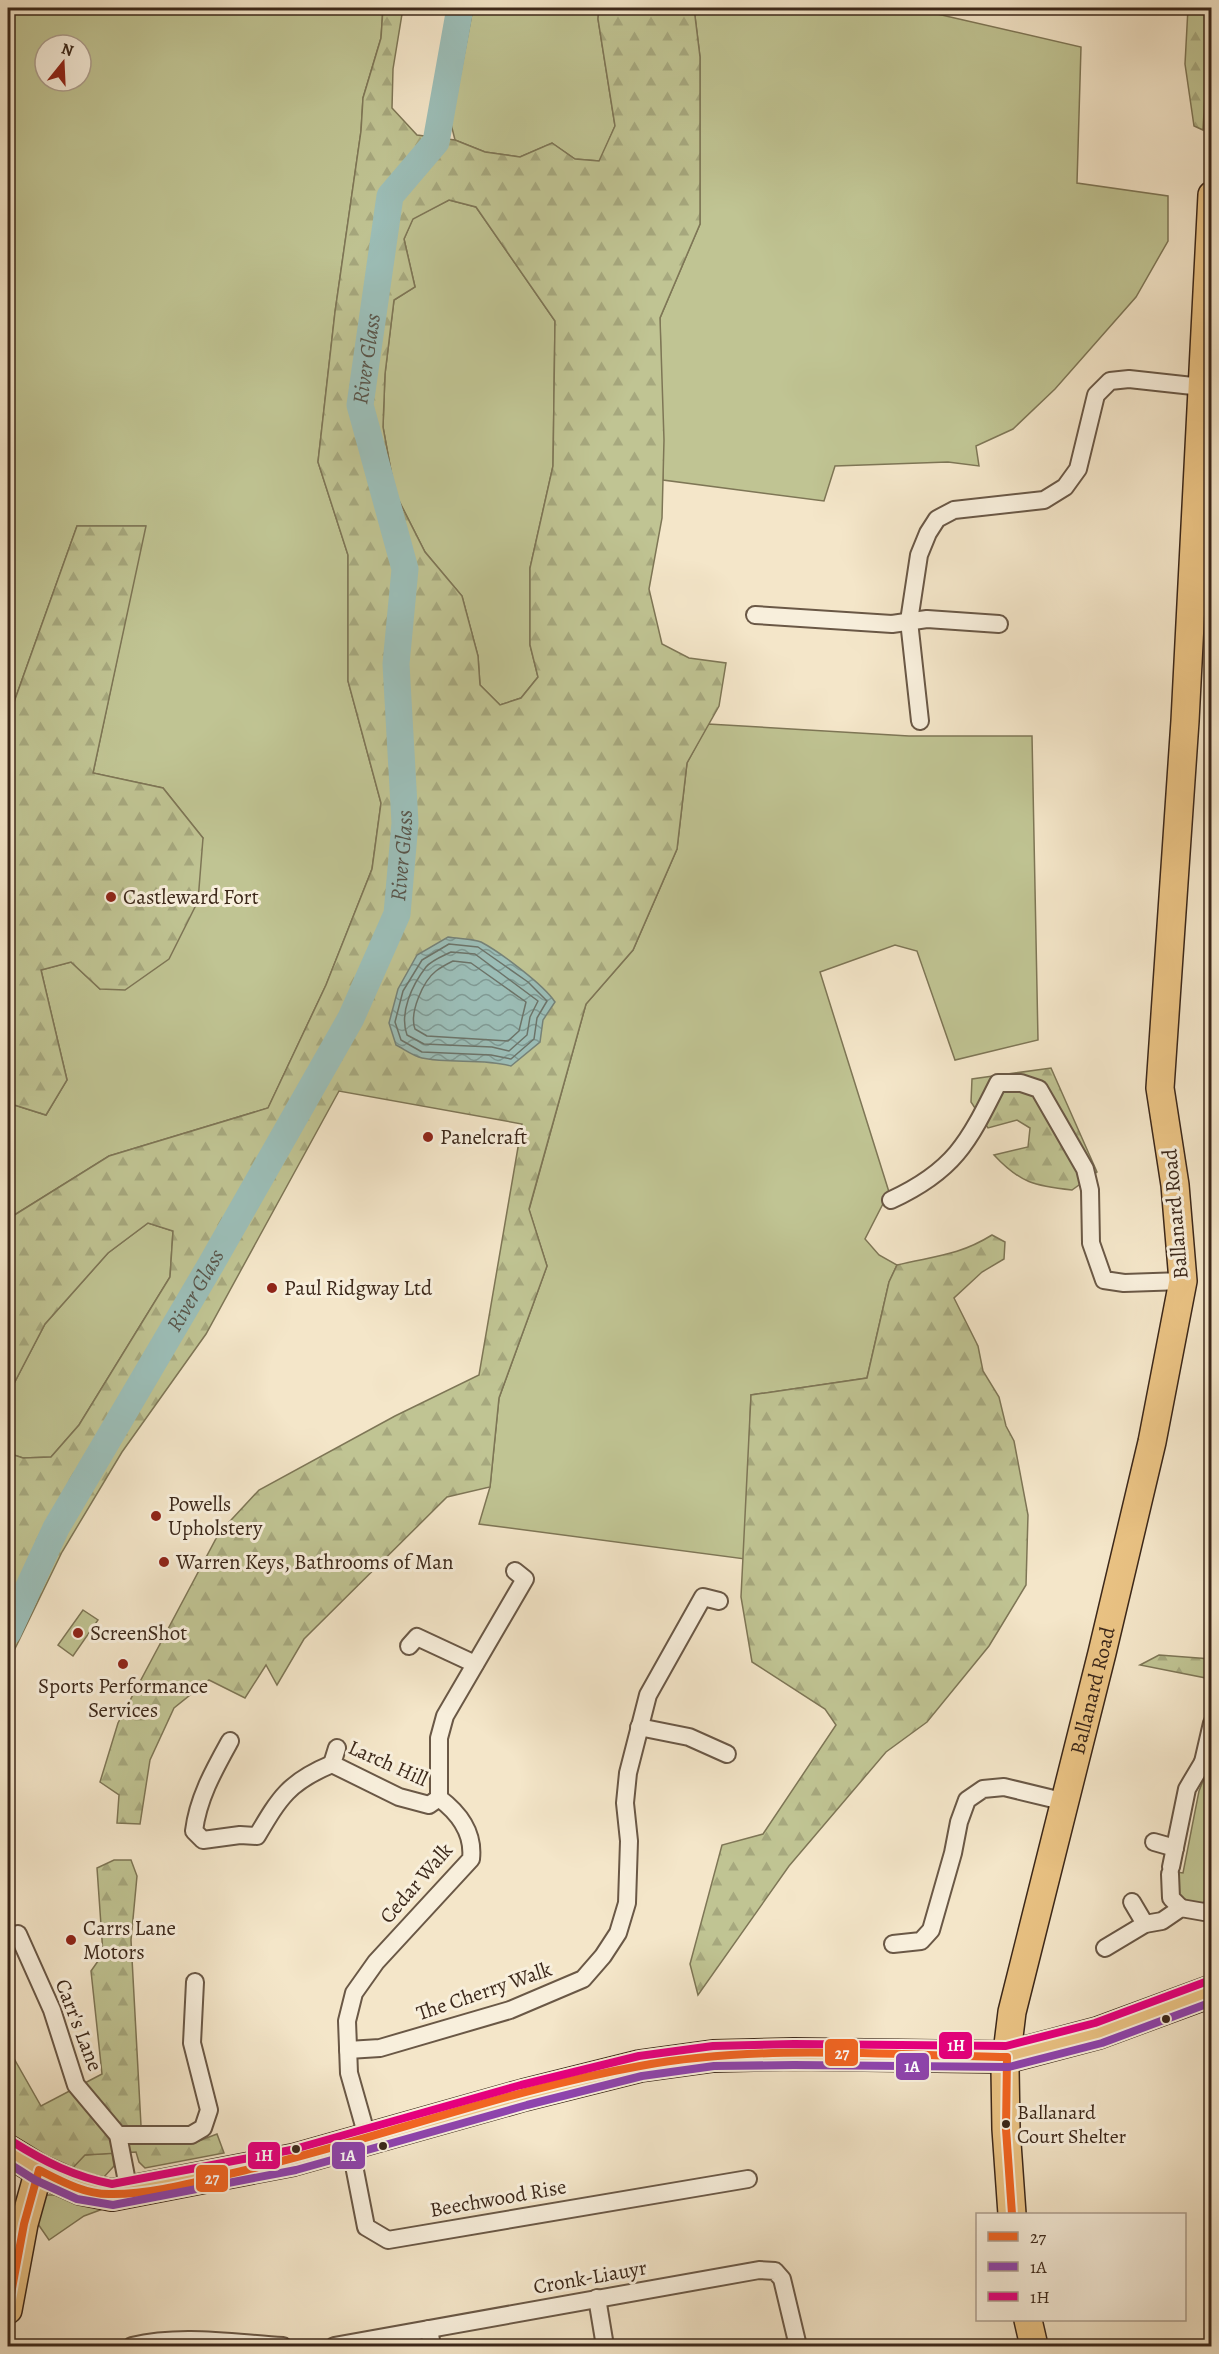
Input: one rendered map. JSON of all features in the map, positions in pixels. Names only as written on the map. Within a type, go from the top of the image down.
[{"type":"highway","points":[[8,2152],[39,2170],[98,2194],[129,2192],[293,2160],[581,2080],[640,2066],[713,2056],[794,2054],[1007,2057],[1098,2034],[1212,1991]]},
{"type":"main road","name":"Ballanard Road","points":[[1012,2213],[1006,2129],[1007,2057],[1012,2012],[1020,1973],[1066,1802],[1152,1442],[1183,1281],[1175,1185],[1160,1088],[1185,721],[1212,195]]},
{"type":"main road","points":[[8,2310],[24,2224],[39,2170]]},
{"type":"main road","points":[[1028,2321],[1034,2346]]},
{"type":"street","points":[[920,721],[909,621],[919,555],[937,519],[954,510],[1044,500],[1065,487],[1078,469],[1096,394],[1110,381],[1129,379],[1202,387]]},
{"type":"street","points":[[755,615],[892,624],[927,619],[999,624]]},
{"type":"street","points":[[891,1200],[921,1186],[964,1146],[998,1083],[1021,1083],[1039,1089],[1085,1169],[1090,1190],[1091,1243],[1104,1280],[1124,1283],[1183,1281]]},
{"type":"street","points":[[439,1798],[439,1738],[445,1716],[525,1579],[515,1571]]},
{"type":"street","name":"The Cherry Walk","points":[[348,2050],[380,2048],[510,2010],[584,1979],[618,1933],[627,1903],[629,1841],[625,1803],[628,1773],[648,1695],[703,1597],[719,1601]]},
{"type":"street","points":[[416,1637],[475,1664]]},
{"type":"street","points":[[1212,1723],[1207,1763],[1187,1789],[1170,1871],[1171,1898],[1181,1908],[1204,1912],[1212,1909]]},
{"type":"street","points":[[639,1727],[689,1737],[727,1754]]},
{"type":"street","points":[[230,1741],[204,1790],[194,1831],[203,1840],[240,1834],[258,1844],[280,1799],[303,1776],[332,1764]]},
{"type":"street","name":"Larch Hill","points":[[337,1748],[332,1764],[399,1797],[429,1805],[439,1798]]},
{"type":"street","points":[[893,1944],[921,1941],[931,1930],[953,1853],[958,1822],[967,1800],[983,1789],[1004,1787],[1066,1802]]},
{"type":"street","name":"Cedar Walk","points":[[359,2142],[349,2073],[347,2021],[358,1985],[376,1962],[471,1859],[473,1846],[466,1826],[453,1808],[439,1798]]},
{"type":"street","points":[[1154,1842],[1175,1848]]},
{"type":"street","points":[[1132,1902],[1145,1924]]},
{"type":"street","points":[[1105,1948],[1145,1924],[1162,1921],[1181,1908]]},
{"type":"street","name":"Carr's Lane","points":[[18,1934],[52,2010],[76,2085],[118,2135],[129,2192]]},
{"type":"street","points":[[118,2135],[191,2135],[203,2128],[209,2110],[192,2043],[194,1980]]},
{"type":"street","name":"Beechwood Rise","points":[[359,2142],[358,2216],[366,2227],[388,2240],[724,2181],[748,2179]]},
{"type":"street","points":[[721,2164],[724,2181]]},
{"type":"street","name":"Cronk-Liauyr","points":[[334,2346],[759,2270],[775,2271],[782,2279],[798,2346]]},
{"type":"street","points":[[597,2298],[605,2346]]},
{"type":"street","points":[[429,2329],[432,2346]]},
{"type":"street","points":[[132,2346],[156,2340],[283,2346]]},
{"type":"green space","points":[[8,8],[383,8],[381,38],[363,98],[361,131],[335,312],[318,462],[348,555],[348,681],[381,803],[372,869],[326,985],[268,1108],[109,1156],[8,1219],[8,1103],[46,1115],[67,1080],[41,970],[71,962],[100,989],[203,838],[163,788],[93,773],[145,526],[77,526],[8,719]]},
{"type":"green space","points":[[383,8],[403,8],[393,69],[392,108],[417,135],[455,140],[485,152],[520,157],[552,143],[575,159],[599,161],[615,126],[598,19],[599,8],[694,8],[700,57],[700,224],[660,318],[664,440],[662,518],[649,589],[662,644],[689,658],[726,663],[719,706],[687,763],[677,849],[633,950],[586,1004],[529,1209],[547,1266],[499,1398],[490,1487],[447,1497],[304,1639],[277,1685],[266,1665],[245,1698],[209,1680],[174,1708],[150,1760],[140,1824],[117,1823],[119,1795],[100,1782],[118,1723],[219,1533],[259,1490],[395,1416],[479,1375],[522,1124],[339,1091],[206,1334],[122,1452],[62,1552],[8,1663],[8,1453],[23,1458],[51,1457],[79,1425],[170,1277],[173,1231],[148,1223],[108,1253],[45,1324],[8,1395],[8,1219],[109,1156],[268,1108],[326,985],[372,869],[381,803],[348,681],[348,555],[318,462],[335,312],[361,131],[363,98],[381,38]],"holes":[[[449,200],[476,207],[555,321],[553,466],[530,568],[530,645],[538,677],[521,698],[500,705],[480,685],[478,656],[462,596],[425,552],[395,493],[383,427],[385,374],[394,300],[415,287],[404,239],[413,219]]]},
{"type":"green space","points":[[473,8],[599,8],[598,19],[615,126],[600,161],[575,159],[552,143],[520,157],[485,152],[455,140],[451,124]]},
{"type":"green space","points":[[694,8],[911,8],[1081,47],[1077,183],[1168,196],[1168,241],[1136,297],[1055,389],[1013,429],[976,446],[979,466],[948,462],[835,466],[824,501],[663,480],[660,318],[700,224],[700,57]]},
{"type":"green space","points":[[1188,8],[1210,8],[1203,130],[1194,126],[1185,64]]},
{"type":"green space","points":[[449,200],[476,207],[555,321],[553,466],[530,568],[530,645],[538,677],[521,698],[500,705],[480,685],[478,656],[462,596],[425,552],[395,493],[383,427],[385,374],[394,300],[415,287],[404,239],[413,218]]},
{"type":"green space","points":[[77,526],[146,526],[93,773],[163,788],[203,838],[198,901],[169,959],[125,990],[100,989],[71,962],[41,970],[67,1080],[46,1115],[8,1103],[8,719]]},
{"type":"green space","points":[[708,724],[909,736],[1032,736],[1038,1040],[955,1060],[917,951],[895,945],[820,972],[889,1192],[865,1239],[879,1255],[897,1265],[889,1282],[867,1378],[751,1395],[745,1559],[479,1524],[490,1487],[499,1398],[547,1266],[529,1210],[586,1004],[633,950],[677,849],[687,763]]},
{"type":"green space","points":[[1051,1068],[1097,1172],[1072,1190],[1038,1185],[1012,1172],[994,1155],[1028,1147],[1030,1128],[1017,1120],[988,1128],[971,1102],[972,1079]]},
{"type":"green space","points":[[148,1223],[173,1231],[170,1277],[79,1425],[51,1457],[23,1458],[8,1453],[8,1395],[45,1324],[108,1253]]},
{"type":"green space","points":[[992,1235],[1005,1242],[1004,1259],[982,1272],[954,1298],[978,1346],[983,1371],[999,1397],[1006,1426],[1014,1441],[1028,1515],[1026,1585],[989,1646],[927,1722],[886,1752],[789,1866],[698,1995],[690,1964],[722,1845],[763,1834],[836,1725],[825,1709],[752,1662],[741,1597],[751,1395],[867,1378],[889,1282],[897,1265],[957,1251]]},
{"type":"green space","name":"ScreenShot","points":[[83,1610],[98,1620],[73,1656],[58,1645]]},
{"type":"green space","points":[[1159,1655],[1211,1659],[1211,1679],[1140,1665]]},
{"type":"green space","points":[[1211,1775],[1211,1905],[1203,1905],[1179,1896],[1176,1872],[1183,1873],[1199,1791],[1203,1781]]},
{"type":"green space","points":[[114,1860],[131,1860],[137,1876],[131,1940],[142,2144],[196,2142],[217,2134],[224,2153],[145,2168],[139,2162],[136,2152],[85,2155],[65,2176],[8,2142],[8,2048],[41,2106],[102,2074],[91,1971],[103,1954],[97,1868]]},
{"type":"green space","points":[[112,2153],[114,2166],[103,2178],[65,2176],[84,2155]]},
{"type":"green space","points":[[47,2195],[93,2205],[119,2203],[84,2216],[49,2240],[38,2224],[42,2201]]},
{"type":"water","points":[[448,937],[481,942],[532,978],[555,1002],[543,1020],[540,1042],[511,1066],[489,1062],[422,1058],[396,1045],[389,1023],[398,989],[417,955]]},
{"type":"waterway","name":"River Glass","points":[[8,1632],[56,1528],[210,1266],[351,1018],[397,914],[405,823],[396,664],[405,569],[360,405],[390,196],[436,142],[460,8]]},
{"type":"transit line","name":"1H","points":[[13,2142],[61,2168],[112,2184],[291,2150],[521,2085],[639,2056],[713,2046],[794,2044],[1006,2046],[1095,2023],[1208,1981]]},
{"type":"transit line","name":"1A","points":[[8,2163],[35,2180],[77,2199],[113,2205],[296,2170],[527,2105],[642,2076],[714,2066],[1009,2067],[1102,2043],[1212,2002]]},
{"type":"transit line","name":"27","points":[[8,2310],[24,2224],[39,2170],[91,2192],[126,2194],[161,2189],[295,2158],[540,2088],[640,2066],[686,2059],[823,2052],[1007,2057],[1006,2129],[1012,2213]]},
{"type":"place","name":"Castleward Fort","points":[[111,897]]},
{"type":"place","name":"Panelcraft","points":[[428,1137]]},
{"type":"place","name":"Paul Ridgway Ltd","points":[[272,1288]]},
{"type":"place","name":"Powells Upholstery","points":[[156,1516]]},
{"type":"place","name":"Warren Keys, Bathrooms of Man","points":[[164,1562]]},
{"type":"place","name":"ScreenShot","points":[[78,1633]]},
{"type":"place","name":"Sports Performance Services","points":[[123,1664]]},
{"type":"place","name":"Carrs Lane Motors","points":[[71,1940]]},
{"type":"place","name":"Ballanard Court Shelter","points":[[1006,2124]]}]
